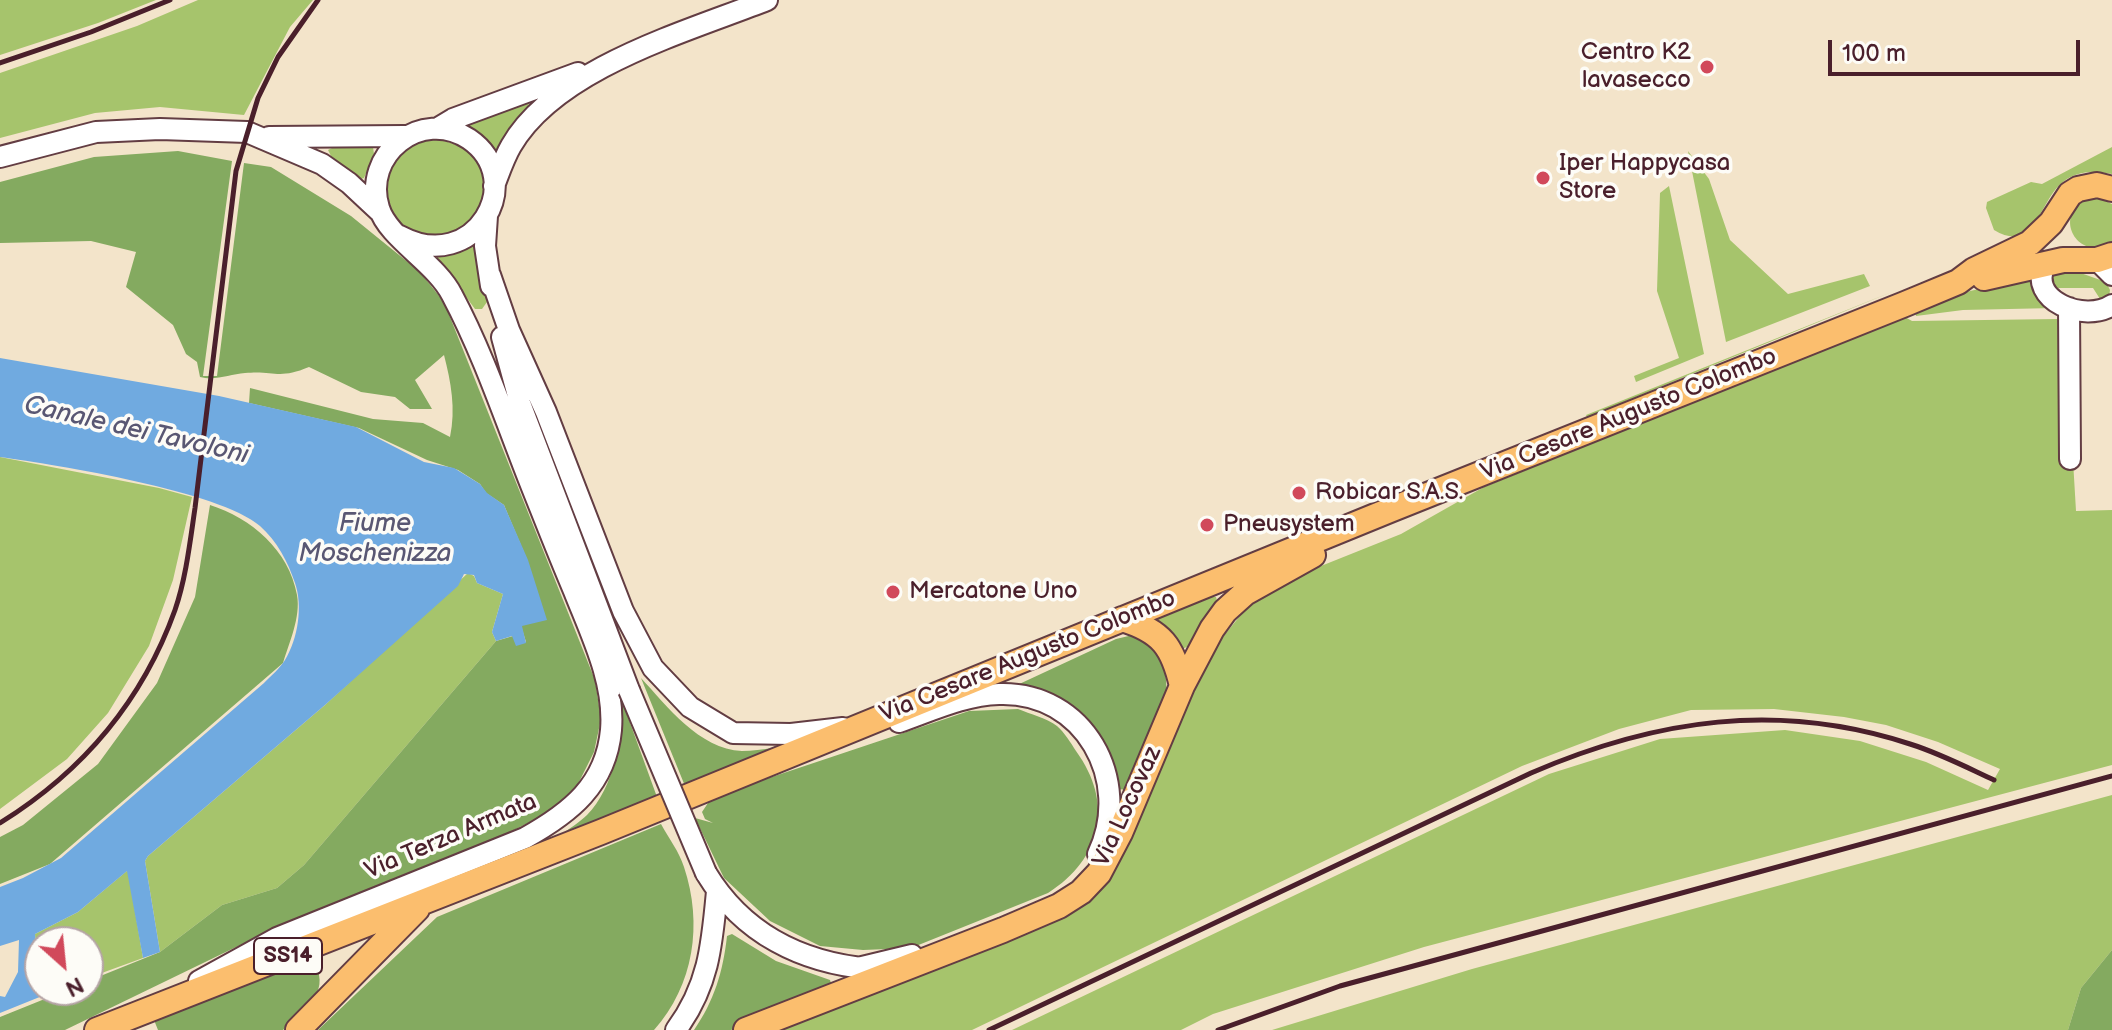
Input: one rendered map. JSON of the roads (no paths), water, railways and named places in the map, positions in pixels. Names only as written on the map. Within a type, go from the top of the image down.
[{"type":"main road","name":"Via Cesare Augusto Colombo","points":[[97,1030],[696,793],[1958,282],[1974,270],[2030,243],[2070,194],[2078,189],[2097,185],[2112,189]]},
{"type":"main road","name":"Via Cesare Augusto Colombo","points":[[2059,211],[2061,239],[2074,254],[2101,262]]},
{"type":"main road","name":"Via Cesare Augusto Colombo","points":[[1958,282],[2045,264],[2101,262]]},
{"type":"main road","name":"Via Locovaz","points":[[746,1030],[899,972],[1059,906],[1081,892],[1099,873],[1120,833],[1182,686],[1225,611],[1245,593],[1390,510]]},
{"type":"main road","points":[[1122,619],[1143,625],[1159,636],[1177,663],[1182,686]]},
{"type":"main road","points":[[298,1030],[424,902]]},
{"type":"street","name":"Via Terza Armata","points":[[255,136],[405,136],[438,128],[453,119],[524,92],[577,73],[598,69],[767,0]]},
{"type":"street","name":"Via Terza Armata","points":[[598,69],[545,105],[510,147],[494,186],[493,202],[487,216],[485,246],[497,322],[520,403],[629,690],[706,873],[717,891],[755,928],[779,945],[803,956],[858,968],[899,972]]},
{"type":"street","points":[[438,128],[455,132],[477,146],[491,169],[494,186]]},
{"type":"street","points":[[0,157],[96,132],[160,129],[247,132],[255,136]]},
{"type":"street","name":"Via Terza Armata","points":[[255,136],[322,164],[349,183],[379,211],[388,225],[432,266],[486,345],[520,403]]},
{"type":"street","points":[[379,211],[375,190],[378,168],[389,150],[405,136]]},
{"type":"street","points":[[400,236],[415,244],[436,248],[456,243],[474,233],[487,216]]},
{"type":"street","points":[[2045,264],[2040,278],[2054,301],[2069,308],[2097,310],[2112,305]]},
{"type":"street","name":"Via Terza Armata","points":[[490,275],[623,611],[653,668],[690,707],[733,733],[791,734],[859,726]]},
{"type":"street","name":"Via Terza Armata","points":[[151,1009],[277,938],[525,838],[561,818],[586,794],[602,765],[611,732],[611,696],[590,631],[451,293]]},
{"type":"street","points":[[2069,308],[2070,459]]},
{"type":"street","name":"Via Locovaz","points":[[826,739],[886,727],[978,695],[1003,693],[1049,704],[1073,719],[1088,735],[1108,777],[1110,805],[1103,845],[1096,859],[1065,891],[906,957],[858,968]]},
{"type":"street","points":[[676,1030],[692,1008],[703,982],[710,957],[717,891]]},
{"type":"water","name":"Fiume Moschenizza","points":[[0,358],[219,396],[356,427],[424,462],[454,468],[480,484],[504,505],[528,560],[547,620],[522,626],[526,643],[516,646],[512,636],[496,641],[492,632],[503,594],[477,583],[474,575],[464,574],[458,586],[325,705],[148,856],[145,861],[160,952],[143,958],[127,871],[78,912],[51,926],[24,926],[24,1003],[0,1013],[0,996],[5,997],[18,972],[19,940],[0,946],[0,887],[61,858],[264,683],[281,666],[289,652],[299,612],[295,583],[281,552],[260,526],[240,513],[136,481],[0,457]]},
{"type":"railway","points":[[0,63],[91,32],[170,0]]},
{"type":"railway","points":[[0,823],[57,781],[106,732],[145,675],[175,610],[185,573],[195,508],[236,171],[258,98],[278,57],[318,0]]},
{"type":"railway","points":[[989,1030],[1531,773],[1624,740],[1718,722],[1765,720],[1813,723],[1910,744],[1994,780]]},
{"type":"railway","points":[[1218,1030],[1340,986],[2112,776]]},
{"type":"place","name":"Centro K2 lavasecco","points":[[1707,67]]},
{"type":"place","name":"Iper Happycasa Store","points":[[1543,178]]},
{"type":"place","name":"Robicar S.A.S.","points":[[1299,493]]},
{"type":"place","name":"Pneusystem","points":[[1207,525]]},
{"type":"place","name":"Mercatone Uno","points":[[893,592]]},
{"type":"water label","name":"Canale dei Tavoloni","points":[[136,431]]}]
